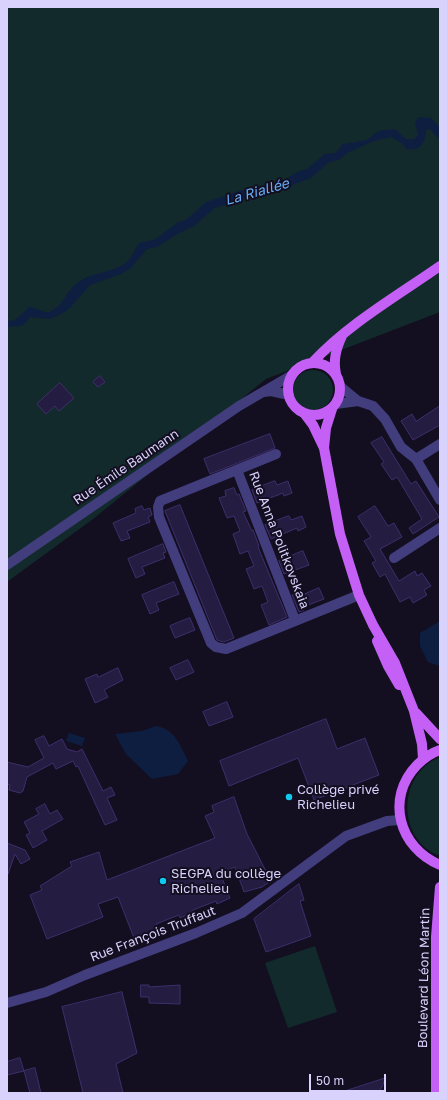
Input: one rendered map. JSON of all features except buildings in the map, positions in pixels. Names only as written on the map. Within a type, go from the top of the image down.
[{"type":"main road","points":[[312,363],[326,347],[440,266]]},
{"type":"main road","points":[[324,448],[326,428],[341,387],[334,364],[336,348],[342,335]]},
{"type":"main road","points":[[334,406],[319,415],[304,413],[297,409],[289,395],[288,388],[292,375],[304,365],[312,363],[326,365],[336,374]]},
{"type":"main road","points":[[304,413],[313,425],[324,448],[340,534],[359,595],[373,625],[388,666],[414,710],[440,739]]},
{"type":"main road","points":[[414,710],[422,744],[423,759]]},
{"type":"main road","points":[[440,750],[423,759],[411,771],[403,786],[399,803],[400,820],[406,836],[416,850],[430,861],[440,865]]},
{"type":"main road","name":"Boulevard Léon Martin","points":[[436,1093],[436,936],[440,887]]},
{"type":"street","name":"Rue Émile Baumann","points":[[7,565],[260,393],[292,375]]},
{"type":"street","points":[[341,387],[358,401],[373,406],[385,419],[401,447],[416,459],[440,500]]},
{"type":"street","points":[[260,393],[271,391],[289,395]]},
{"type":"street","points":[[334,406],[358,401]]},
{"type":"street","points":[[416,459],[440,444]]},
{"type":"street","name":"Rue Anna Politkovskaia","points":[[276,454],[160,501],[158,507],[159,517],[211,643],[216,647],[226,649],[359,595]]},
{"type":"street","name":"Rue Anna Politkovskaia","points":[[237,470],[295,620]]},
{"type":"street","points":[[394,558],[440,528]]},
{"type":"street","name":"Rue François Truffaut","points":[[7,1003],[34,996],[196,933],[242,913],[346,836],[387,821],[400,820]]},
{"type":"green space","points":[[7,7],[440,7],[440,312],[266,379],[93,519],[7,582]]},
{"type":"green space","points":[[317,370],[324,373],[330,379],[333,390],[332,398],[324,407],[317,410],[309,410],[302,407],[294,398],[293,386],[296,379],[305,371]]},
{"type":"green space","points":[[440,757],[440,856],[426,848],[415,836],[409,822],[407,807],[410,792],[416,777],[426,765]]},
{"type":"green space","points":[[315,946],[337,1012],[288,1028],[265,963]]},
{"type":"water","name":"La Riallée","points":[[419,117],[431,118],[440,127],[440,141],[430,129],[426,130],[425,138],[421,145],[411,150],[406,149],[403,144],[391,137],[374,141],[349,152],[339,160],[329,162],[311,178],[284,190],[246,198],[215,208],[194,226],[179,233],[157,247],[147,249],[131,268],[121,274],[90,285],[69,309],[61,314],[50,319],[31,317],[22,326],[7,327],[7,321],[14,320],[29,307],[47,312],[54,310],[77,283],[89,276],[109,271],[122,265],[130,259],[139,243],[154,240],[177,223],[187,219],[206,202],[245,189],[279,183],[297,172],[307,169],[325,154],[335,153],[343,144],[367,140],[378,131],[395,129],[406,139],[414,139],[418,135],[415,122]]},
{"type":"water","points":[[440,621],[440,666],[428,662],[420,646],[420,633]]},
{"type":"water","points":[[156,726],[168,730],[172,734],[188,761],[178,774],[152,779],[126,754],[115,734],[142,731]]},
{"type":"water","points":[[69,733],[85,738],[82,746],[66,741]]},
{"type":"place","name":"Collège privé Richelieu","points":[[289,797]]},
{"type":"place","name":"SEGPA du collège Richelieu","points":[[163,881]]}]
